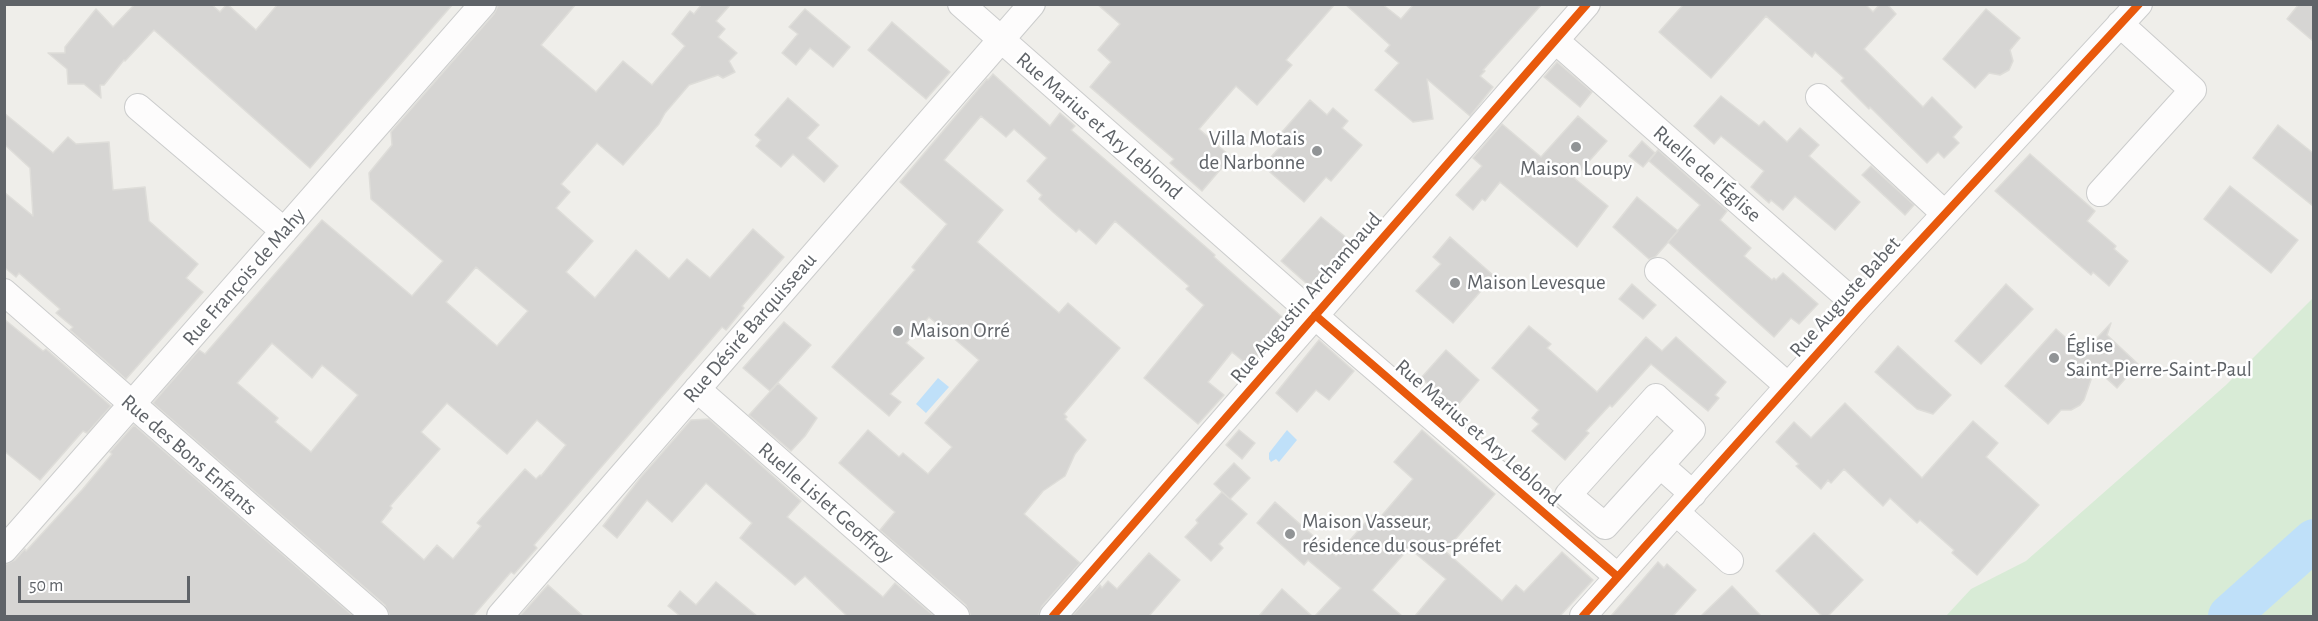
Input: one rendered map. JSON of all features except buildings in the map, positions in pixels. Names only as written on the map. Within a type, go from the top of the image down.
[{"type":"street","name":"Rue François de Mahy","points":[[4,550],[483,4]]},
{"type":"street","name":"Rue Marius et Ary Leblond","points":[[961,4],[1618,577]]},
{"type":"street","name":"Rue Désiré Barquisseau","points":[[500,616],[1032,4]]},
{"type":"street","name":"Rue Augustin Archambaud","points":[[1053,616],[1587,4]]},
{"type":"street","name":"Rue Auguste Babet","points":[[1583,616],[1859,307],[2139,4]]},
{"type":"street","points":[[2100,193],[2193,90],[2120,24]]},
{"type":"street","name":"Ruelle de l'Église","points":[[1556,41],[1859,307]]},
{"type":"street","points":[[1819,97],[1945,214]]},
{"type":"street","points":[[138,107],[284,231]]},
{"type":"street","points":[[1658,271],[1788,386]]},
{"type":"street","name":"Rue des Bons Enfants","points":[[4,292],[375,616]]},
{"type":"street","name":"Ruelle Lislet Geoffroy","points":[[697,389],[956,616]]},
{"type":"street","points":[[1549,517],[1568,495],[1656,397],[1692,429],[1605,526],[1568,495]]},
{"type":"street","points":[[1660,465],[1684,503],[1730,561]]},
{"type":"green space","points":[[2313,298],[2313,616],[1946,616],[1971,589],[2026,561],[2226,385]]},
{"type":"water","points":[[938,378],[949,387],[926,413],[916,404]]},
{"type":"water","points":[[1287,430],[1297,440],[1279,462],[1276,459],[1271,462],[1269,453]]},
{"type":"waterway","points":[[2229,616],[2314,540]]},
{"type":"cycle path","points":[[1053,616],[1587,4]]},
{"type":"cycle path","points":[[1583,616],[1859,307],[2139,4]]},
{"type":"cycle path","points":[[1315,315],[1618,577]]},
{"type":"place","name":"Maison Loupy","points":[[1576,147]]},
{"type":"place","name":"Villa Motais de Narbonne","points":[[1317,151]]},
{"type":"place","name":"Maison Levesque","points":[[1455,283]]},
{"type":"place","name":"Maison Orré","points":[[898,331]]},
{"type":"place","name":"Église Saint-Pierre-Saint-Paul","points":[[2054,358]]},
{"type":"place","name":"Maison Vasseur, résidence du sous-préfet","points":[[1290,534]]}]
